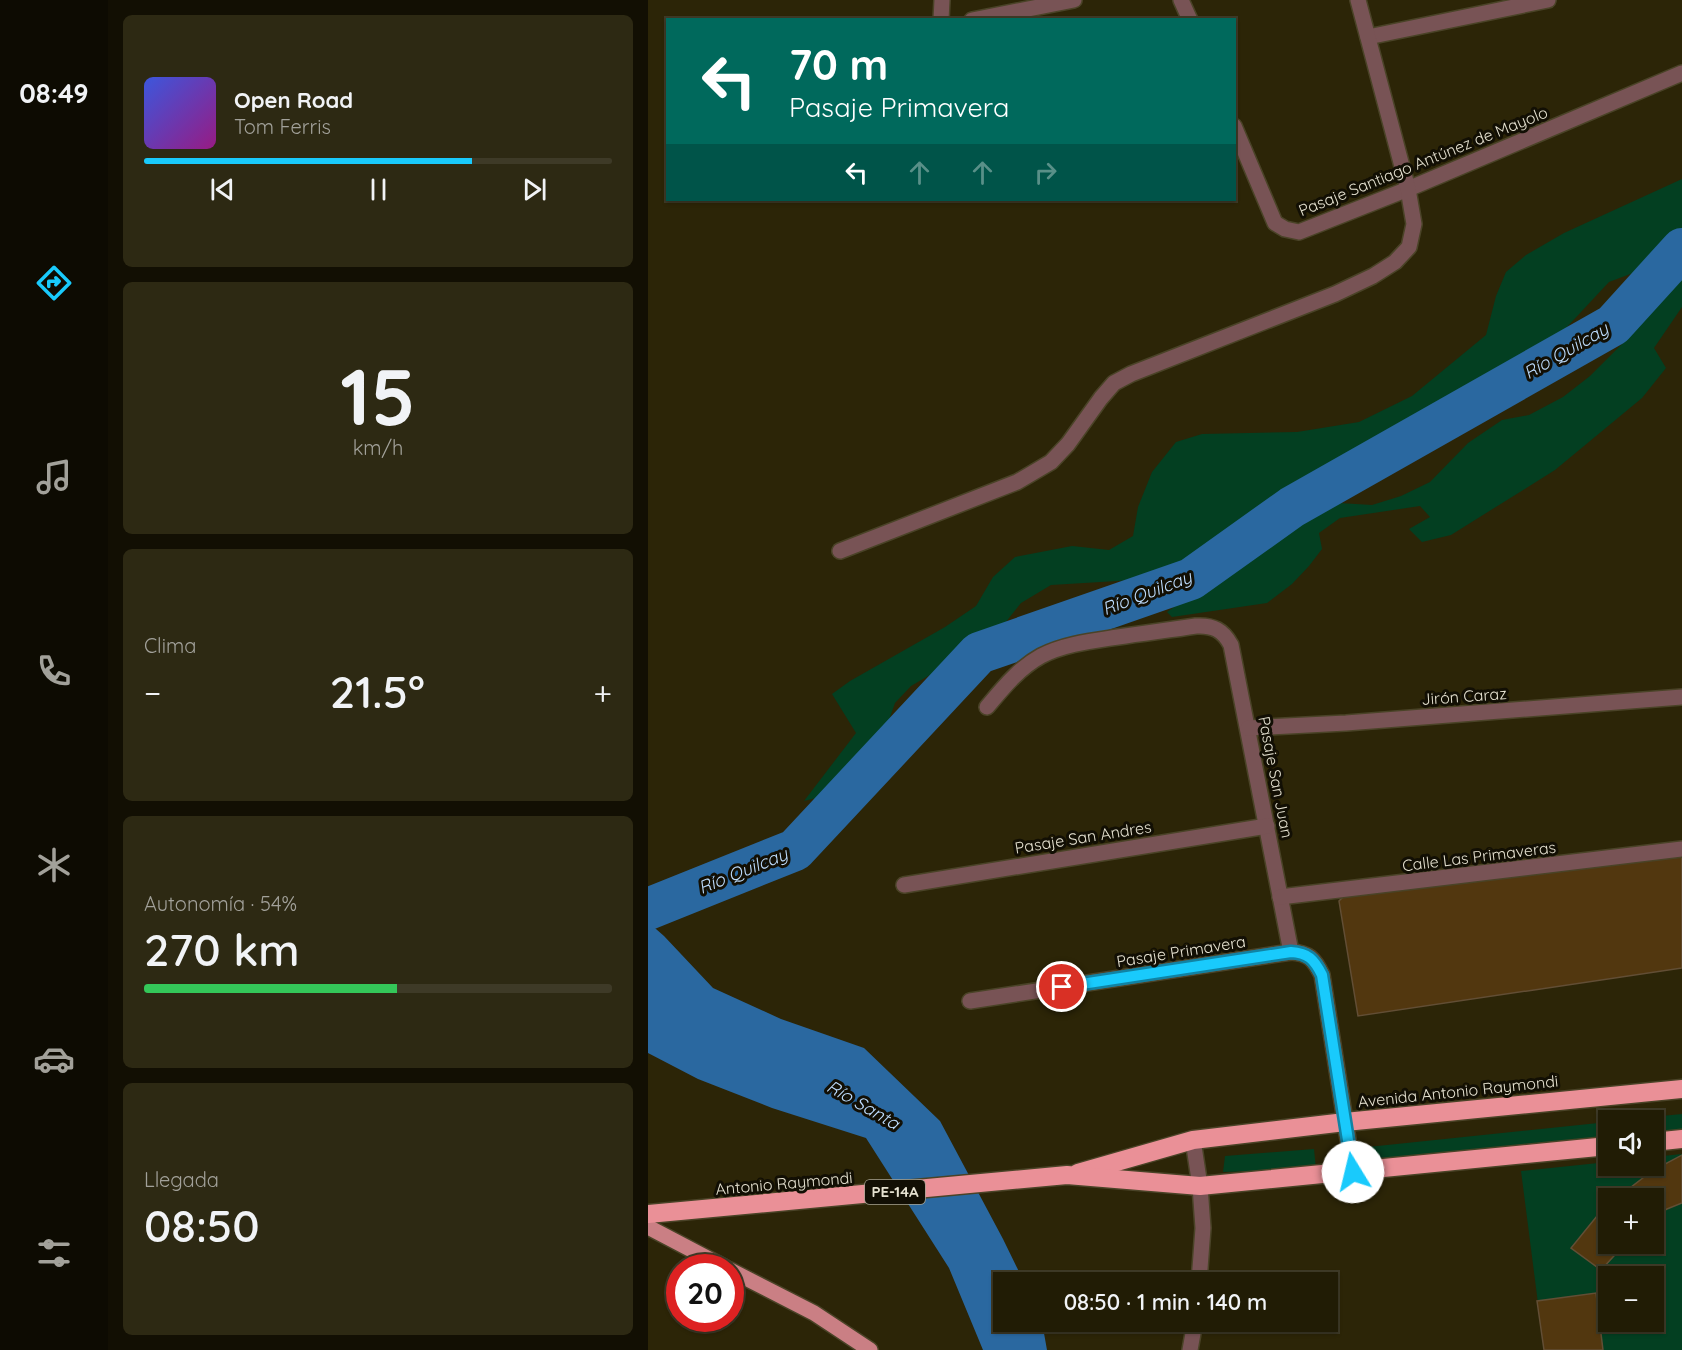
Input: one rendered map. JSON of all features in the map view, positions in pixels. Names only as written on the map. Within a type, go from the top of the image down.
[{"type":"highway","name":"Avenida Antonio Raymondi","points":[[1067,1175],[1192,1140],[1345,1122],[1682,1089]]},
{"type":"highway","points":[[1664,1141],[1682,1139]]},
{"type":"highway","name":"PE-14A","points":[[1067,1175],[1200,1186],[1598,1147]]},
{"type":"highway","name":"Antonio Raymondi","points":[[648,1214],[1067,1175]]},
{"type":"main road","points":[[648,1227],[699,1254]]},
{"type":"main road","points":[[744,1277],[814,1313],[870,1350]]},
{"type":"street","points":[[941,18],[942,0]]},
{"type":"street","points":[[982,18],[1074,0]]},
{"type":"street","points":[[1181,0],[1189,18]]},
{"type":"street","points":[[840,551],[1017,482],[1051,462],[1068,444],[1114,383],[1131,374],[1335,294],[1395,262],[1409,247],[1414,224],[1408,189],[1358,0]]},
{"type":"street","points":[[1368,37],[1548,0]]},
{"type":"street","name":"Pasaje Santiago Antúnez de Mayolo","points":[[1236,131],[1275,223],[1285,229],[1299,232],[1408,189],[1682,73]]},
{"type":"street","name":"Pasaje San Juan","points":[[987,707],[1025,667],[1060,648],[1207,625],[1226,635],[1231,645],[1291,952]]},
{"type":"street","name":"Jirón Caraz","points":[[1248,729],[1682,697]]},
{"type":"street","name":"Pasaje San Andres","points":[[904,885],[1267,826]]},
{"type":"street","name":"Calle Las Primaveras","points":[[1280,897],[1682,849]]},
{"type":"street","points":[[1291,952],[1304,952],[1311,957],[1322,975],[1353,1172]]},
{"type":"street","name":"Pasaje Primavera","points":[[970,1001],[1291,952]]},
{"type":"street","points":[[1192,1140],[1200,1186],[1203,1228],[1200,1272]]},
{"type":"street","points":[[1190,1350],[1193,1332]]},
{"type":"green space","points":[[1682,179],[1682,231],[1641,270],[1609,282],[1539,357],[1479,388],[1416,429],[1352,457],[1254,509],[1227,536],[1200,556],[1150,579],[1051,585],[1021,603],[993,638],[911,686],[895,703],[889,720],[851,776],[832,794],[804,801],[856,733],[832,694],[976,606],[993,577],[1015,557],[1072,546],[1109,550],[1133,536],[1138,507],[1152,472],[1176,442],[1202,434],[1297,432],[1359,422],[1412,396],[1486,335],[1496,296],[1506,272],[1526,255],[1564,233]]},
{"type":"green space","points":[[1682,269],[1682,307],[1654,348],[1666,368],[1642,398],[1555,470],[1451,535],[1422,542],[1409,529],[1430,517],[1420,506],[1340,518],[1319,533],[1322,549],[1309,566],[1292,584],[1267,603],[1172,617],[1167,612],[1257,547],[1302,518],[1339,503],[1372,505],[1401,496],[1430,482],[1468,443],[1502,420],[1529,415],[1563,397],[1590,376],[1627,339]]},
{"type":"green space","points":[[1682,1114],[1682,1133],[1664,1135],[1664,1116]]},
{"type":"green space","points":[[1598,1123],[1598,1141],[1371,1163],[1368,1147]]},
{"type":"green space","points":[[1314,1149],[1316,1169],[1223,1172],[1225,1156]]},
{"type":"green space","points":[[1682,1154],[1682,1350],[1544,1350],[1521,1171],[1598,1163],[1598,1176],[1664,1176],[1664,1156]]},
{"type":"water","name":"Río Santa","points":[[648,922],[713,988],[781,1019],[864,1048],[940,1121],[1019,1272],[993,1272],[993,1332],[1044,1332],[1047,1350],[983,1350],[949,1268],[866,1138],[772,1108],[698,1079],[648,1053]]},
{"type":"building","points":[[1682,854],[1682,968],[1358,1016],[1339,901],[1345,895]]},
{"type":"building","points":[[1682,1155],[1682,1203],[1664,1211],[1664,1188],[1630,1188],[1646,1176],[1664,1176],[1664,1165]]},
{"type":"building","points":[[1597,1216],[1598,1254],[1616,1254],[1605,1266],[1598,1268],[1571,1248]]},
{"type":"building","points":[[1596,1293],[1598,1332],[1601,1332],[1603,1350],[1544,1350],[1537,1301]]},
{"type":"waterway","name":"Río Quilcay","points":[[648,909],[795,850],[979,653],[1191,579],[1292,507],[1613,325],[1682,249]]},
{"type":"route","points":[[1062,987],[1291,952],[1304,952],[1316,963],[1322,975],[1353,1172]]}]
